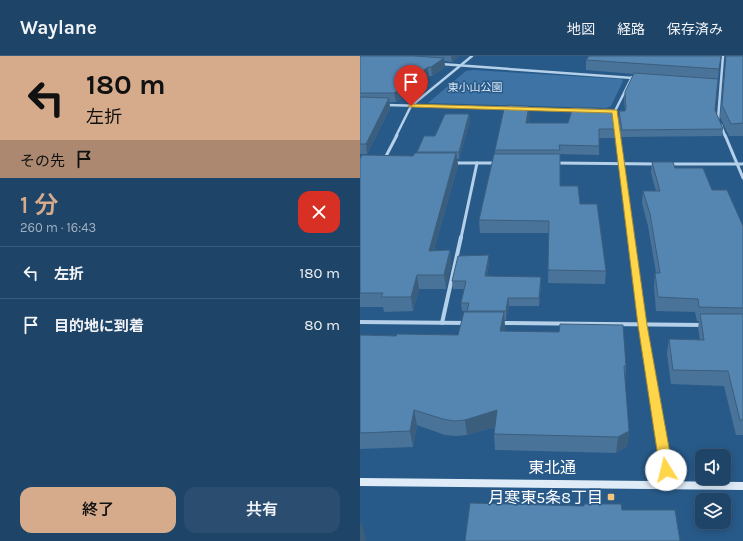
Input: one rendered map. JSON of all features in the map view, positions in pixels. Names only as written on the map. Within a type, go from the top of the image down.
[{"type":"street","points":[[390,162],[382,162],[411,106],[472,56]]},
{"type":"street","points":[[723,56],[717,117],[743,178]]},
{"type":"street","points":[[438,64],[639,78]]},
{"type":"street","points":[[632,78],[615,111],[643,325],[669,484]]},
{"type":"street","points":[[382,105],[584,110]]},
{"type":"street","points":[[607,111],[615,111]]},
{"type":"street","points":[[446,162],[501,163]]},
{"type":"street","points":[[442,322],[477,163]]},
{"type":"street","points":[[549,163],[659,164]]},
{"type":"street","points":[[667,164],[743,164]]},
{"type":"street","points":[[360,322],[473,323]]},
{"type":"street","points":[[496,323],[712,325]]},
{"type":"street","name":"東北通","points":[[360,482],[669,484],[743,486]]},
{"type":"green space","name":"東小山公園","points":[[473,70],[621,79],[623,81],[611,106],[606,108],[428,103],[466,71]]},
{"type":"building","points":[[360,56],[414,56],[444,58],[431,67],[428,67],[394,93],[360,93]]},
{"type":"building","points":[[589,56],[721,56],[719,69],[586,60]]},
{"type":"building","points":[[726,56],[743,56],[743,123],[731,124],[722,105]]},
{"type":"building","points":[[634,73],[718,79],[715,110],[723,129],[622,130],[619,111],[625,111],[626,109],[625,92]]},
{"type":"building","points":[[360,97],[389,98],[366,144],[360,144]]},
{"type":"building","points":[[508,105],[529,106],[526,123],[568,123],[573,107],[613,109],[616,129],[599,129],[599,146],[559,145],[560,150],[495,150],[504,109],[507,109]]},
{"type":"building","points":[[445,114],[469,114],[459,152],[417,152],[424,136],[435,136]]},
{"type":"building","points":[[415,153],[456,153],[429,251],[450,250],[444,275],[417,275],[411,297],[381,297],[383,293],[360,293],[360,159],[362,155],[413,156]]},
{"type":"building","points":[[494,154],[560,154],[560,186],[578,186],[580,204],[597,204],[606,271],[548,270],[549,221],[479,220]]},
{"type":"building","points":[[652,162],[673,162],[675,168],[703,168],[712,190],[727,190],[743,226],[743,308],[699,307],[698,299],[658,297],[655,273],[660,273],[650,214],[643,191],[660,191]]},
{"type":"building","points":[[489,255],[485,276],[541,277],[539,298],[508,298],[506,311],[467,311],[469,303],[461,303],[466,281],[452,281],[458,256]]},
{"type":"building","points":[[464,312],[504,312],[500,331],[559,332],[560,324],[623,325],[626,366],[624,366],[629,431],[618,437],[494,434],[497,410],[465,420],[454,421],[414,410],[410,431],[360,433],[360,335],[458,335]]},
{"type":"building","points":[[700,314],[743,314],[743,420],[740,420],[728,371],[673,370],[669,339],[704,340]]},
{"type":"building","points":[[470,503],[584,506],[584,504],[621,504],[622,510],[675,510],[680,541],[465,541]]},
{"type":"place","name":"月寒東5条8丁目","points":[[611,497]]},
{"type":"route","points":[[411,106],[615,111],[643,325],[666,470]]}]
